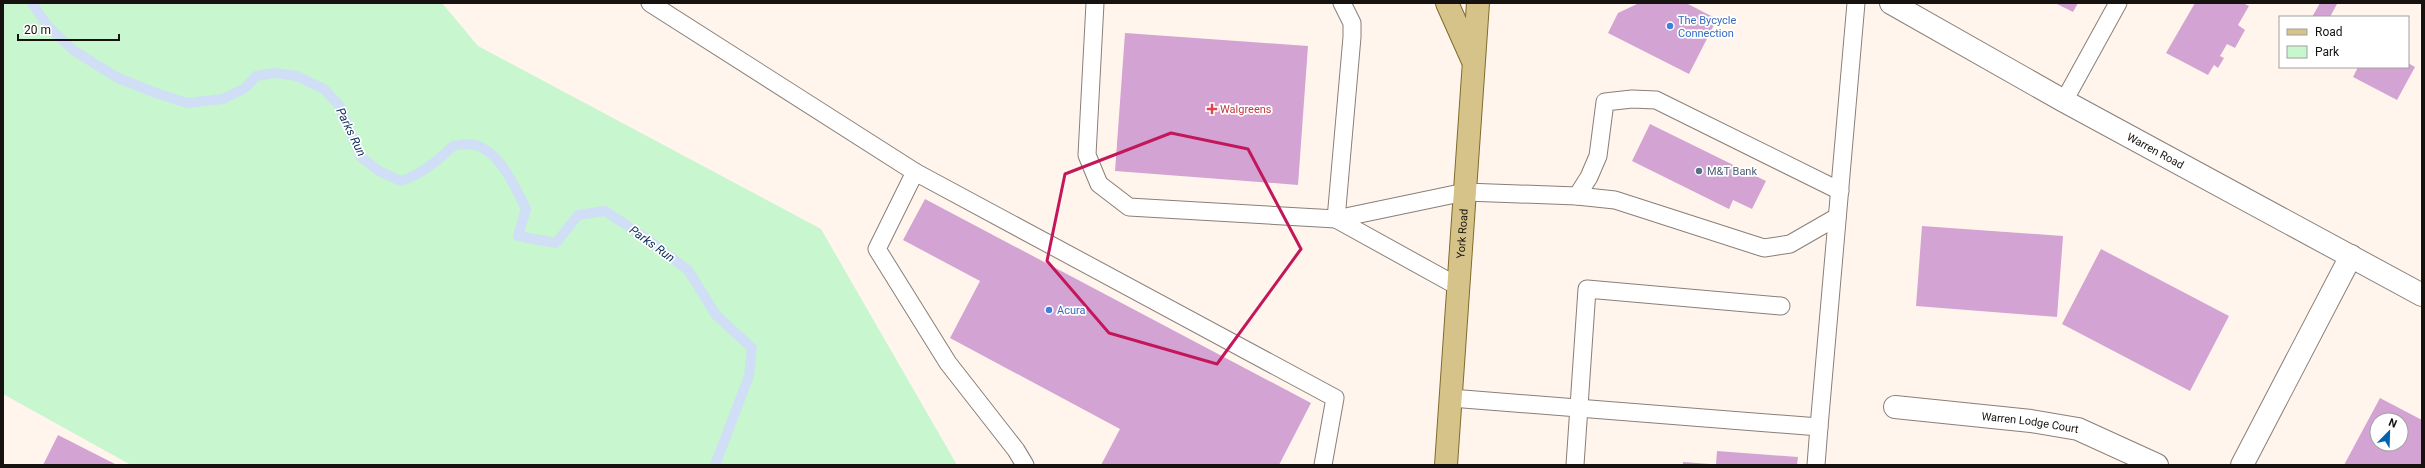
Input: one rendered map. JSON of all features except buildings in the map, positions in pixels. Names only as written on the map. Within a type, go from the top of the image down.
[{"type":"main road","points":[[1447,3],[1474,62]]},
{"type":"main road","name":"York Road","points":[[1446,465],[1478,3]]},
{"type":"street","name":"Warren Road","points":[[1891,3],[2064,101],[2422,295]]},
{"type":"street","points":[[2242,465],[2351,256]]},
{"type":"street","name":"Warren Lodge Court","points":[[1895,408],[2031,421],[2078,429],[2157,465]]},
{"type":"lane","points":[[650,3],[915,172],[1335,398],[1323,465]]},
{"type":"lane","points":[[1095,3],[1087,155],[1099,184],[1129,207],[1336,219],[1465,192],[1577,196],[1615,200],[1764,248],[1790,244],[1837,217]]},
{"type":"lane","points":[[1336,219],[1352,37],[1352,23],[1342,3]]},
{"type":"lane","points":[[1816,465],[1818,427],[1856,3]]},
{"type":"lane","points":[[2064,101],[2118,3]]},
{"type":"lane","points":[[1577,196],[1589,177],[1598,156],[1605,102],[1632,99],[1656,100],[1840,191]]},
{"type":"lane","points":[[915,172],[877,249],[948,363],[1016,450],[1025,465]]},
{"type":"lane","points":[[1336,219],[1459,287]]},
{"type":"lane","points":[[1574,465],[1587,289],[1781,306]]},
{"type":"lane","points":[[1451,398],[1818,427]]},
{"type":"highlighted area","points":[[1171,133],[1248,149],[1301,249],[1217,364],[1109,333],[1047,261],[1065,174]]},
{"type":"green space","points":[[3,3],[442,3],[478,46],[821,229],[957,465],[131,465],[3,394]]},
{"type":"waterway","name":"Parks Run","points":[[32,3],[47,25],[73,50],[118,78],[153,92],[187,103],[223,99],[245,88],[256,76],[275,73],[297,76],[324,89],[339,105],[361,157],[379,171],[401,181],[416,175],[442,157],[453,146],[469,144],[479,146],[489,152],[504,169],[511,179],[526,209],[518,236],[556,243],[578,215],[605,211],[640,234],[688,270],[716,315],[752,348],[749,376],[715,465]]},
{"type":"place","name":"The Bycycle Connection","points":[[1670,26]]},
{"type":"place","name":"Walgreens","points":[[1212,109]]},
{"type":"place","name":"M&T Bank","points":[[1699,171]]},
{"type":"place","name":"Acura","points":[[1049,310]]}]
